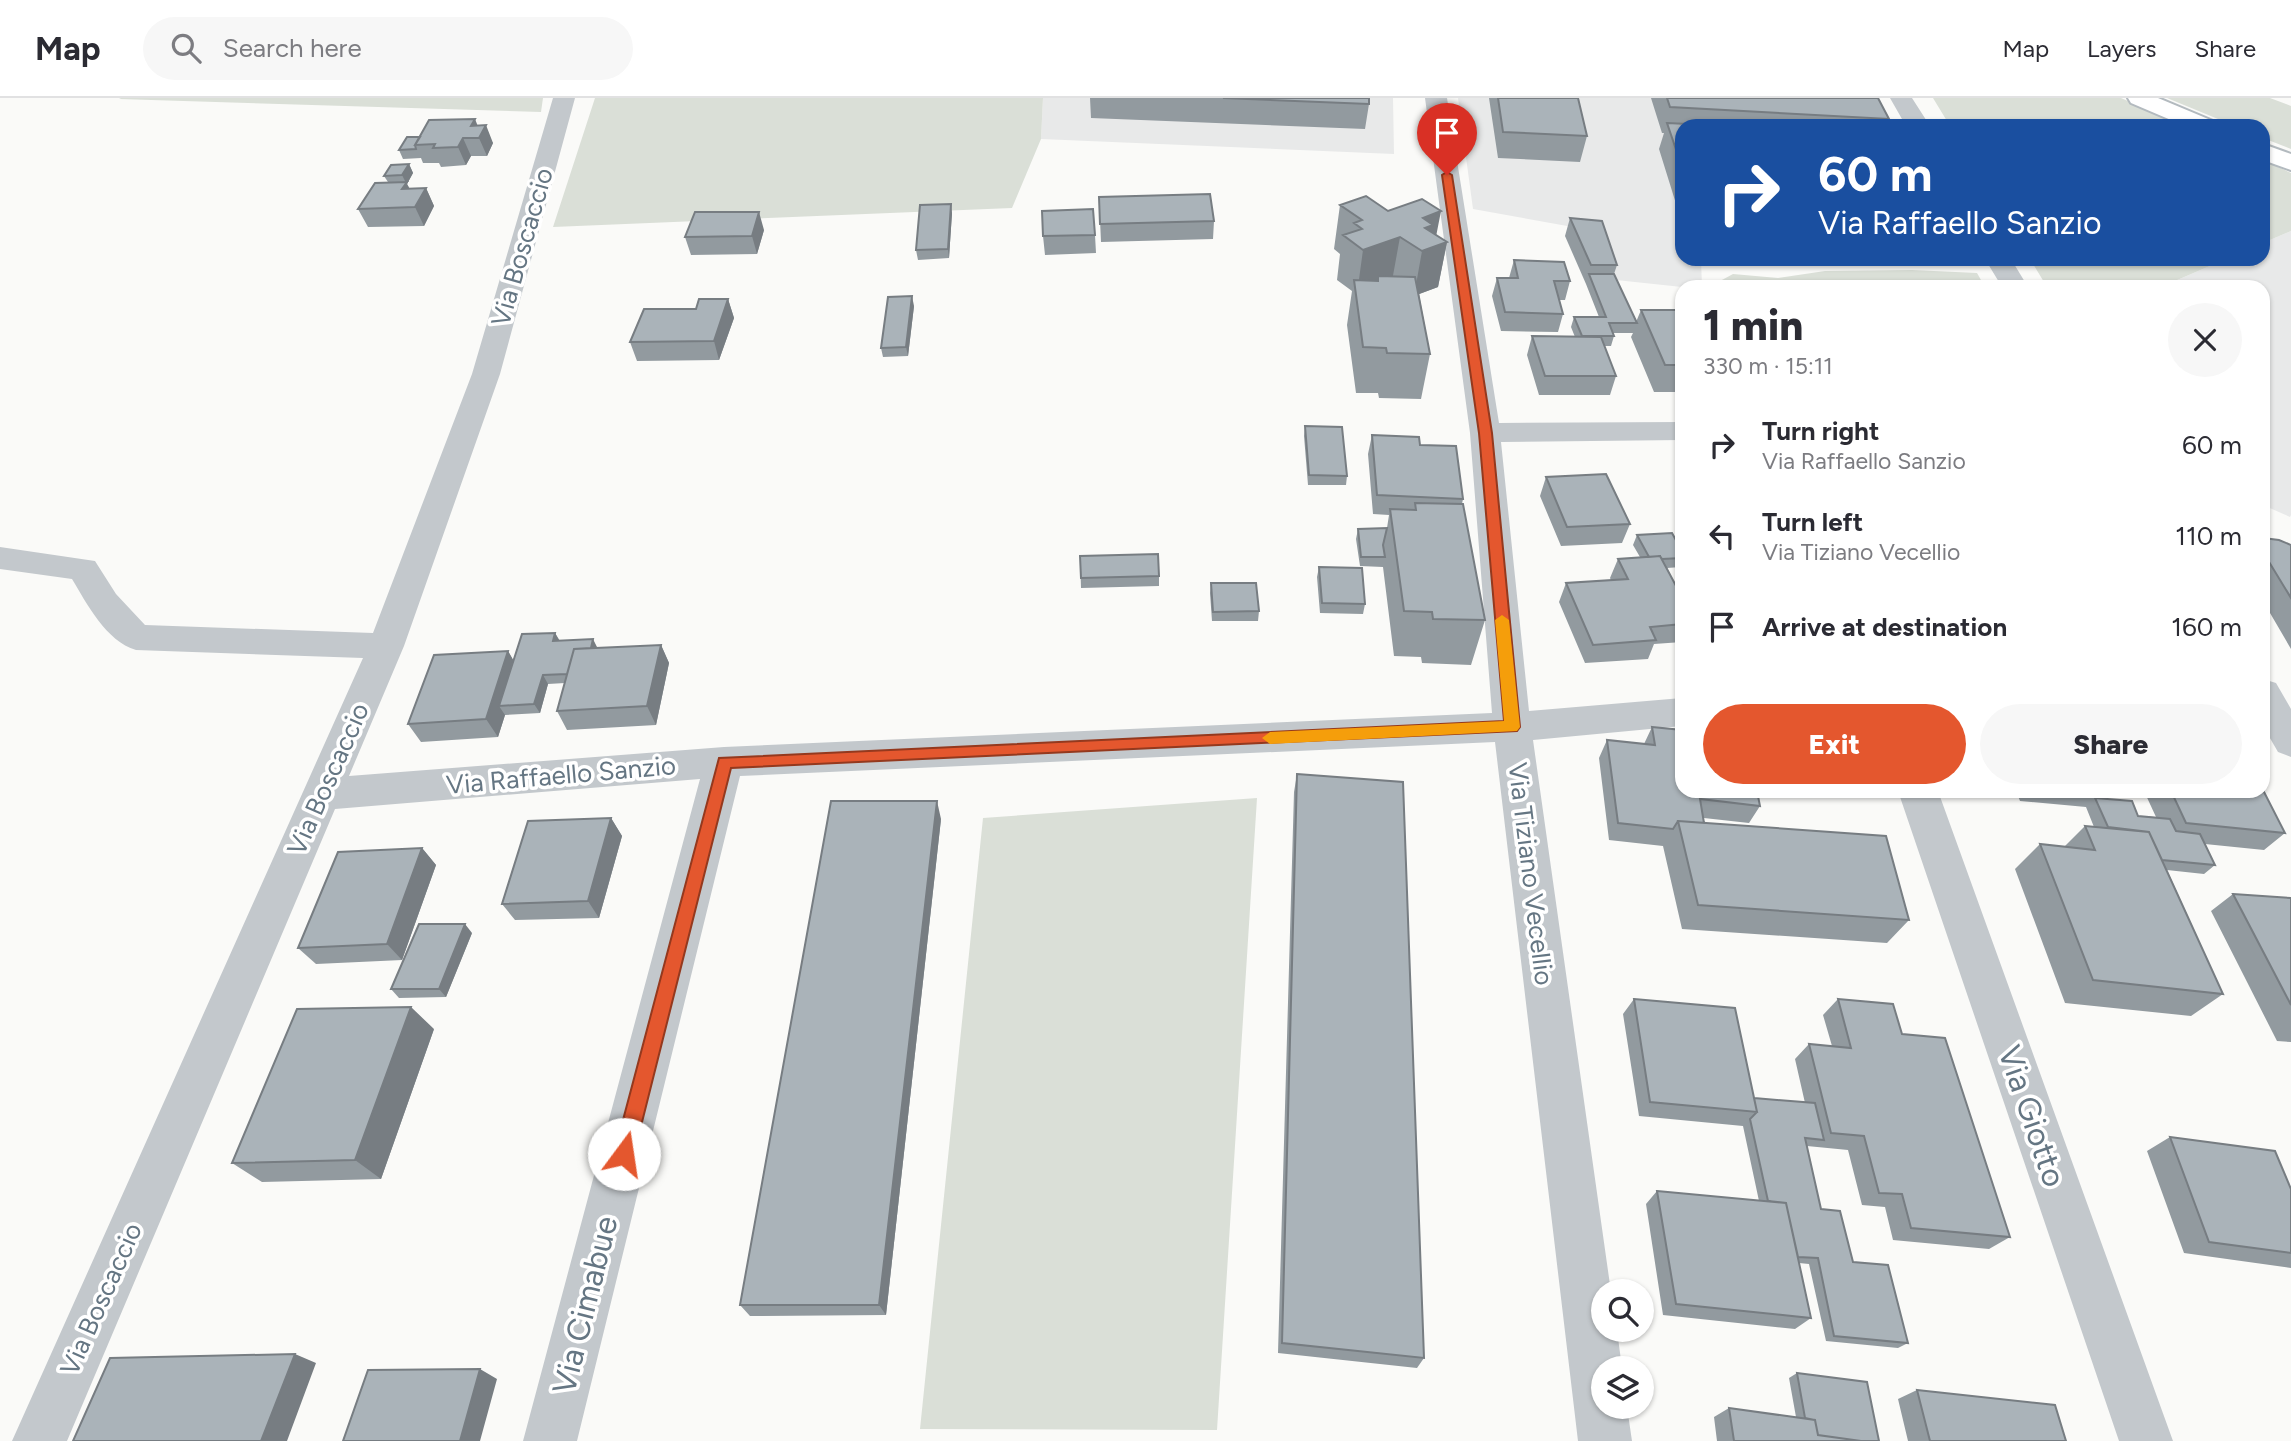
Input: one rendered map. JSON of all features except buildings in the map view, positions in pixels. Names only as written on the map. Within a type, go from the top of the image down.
[{"type":"street","name":"Via Boscaccio","points":[[39,1441],[386,646],[486,374],[564,98]]},
{"type":"street","name":"Via Tiziano Vecellio","points":[[1436,98],[1485,433],[1512,727],[1605,1441]]},
{"type":"street","points":[[1901,98],[1914,119]]},
{"type":"street","points":[[2139,98],[2188,119]]},
{"type":"street","points":[[2270,154],[2291,163]]},
{"type":"street","points":[[1485,433],[1675,432]]},
{"type":"street","points":[[0,558],[83,569],[104,603],[136,636],[386,646]]},
{"type":"street","points":[[2270,681],[2291,683]]},
{"type":"street","points":[[2270,705],[2291,742]]},
{"type":"street","name":"Via Raffaello Sanzio","points":[[321,794],[724,762],[1512,727],[1675,713]]},
{"type":"street","name":"Via Cimabue","points":[[550,1441],[724,762]]},
{"type":"street","name":"Via Giotto","points":[[1920,798],[2146,1441]]},
{"type":"shaded area","points":[[543,98],[541,112],[119,99]]},
{"type":"shaded area","points":[[595,98],[1043,98],[1041,139],[1012,208],[553,227]]},
{"type":"shaded area","points":[[1043,98],[1393,98],[1394,154],[1041,139]]},
{"type":"shaded area","points":[[1458,98],[1877,98],[1888,119],[1675,119],[1675,266],[1701,266],[1702,280],[1675,280],[1675,286],[1616,280],[1595,231],[1473,209]]},
{"type":"shaded area","points":[[1933,98],[2121,98],[2169,119],[1946,119]]},
{"type":"shaded area","points":[[2167,98],[2270,98],[2291,106],[2291,149],[2270,141],[2270,119],[2218,119]]},
{"type":"shaded area","points":[[2270,163],[2291,173],[2291,231],[2270,240]]},
{"type":"shaded area","points":[[2291,231],[2290,517],[2270,508],[2270,280],[2177,280],[2210,266],[2270,266],[2270,240]]},
{"type":"shaded area","points":[[2034,266],[2210,266],[2177,280],[2043,280]]},
{"type":"shaded area","points":[[1912,270],[1977,273],[1981,280],[1722,280],[1733,274],[1778,278],[1825,271]]},
{"type":"shaded area","points":[[1257,798],[1217,1430],[920,1429],[983,818]]},
{"type":"slow traffic","points":[[1270,738],[1512,727],[1502,620]]},
{"type":"route","points":[[624,1154],[724,762],[1512,727],[1485,433],[1447,175]]}]
